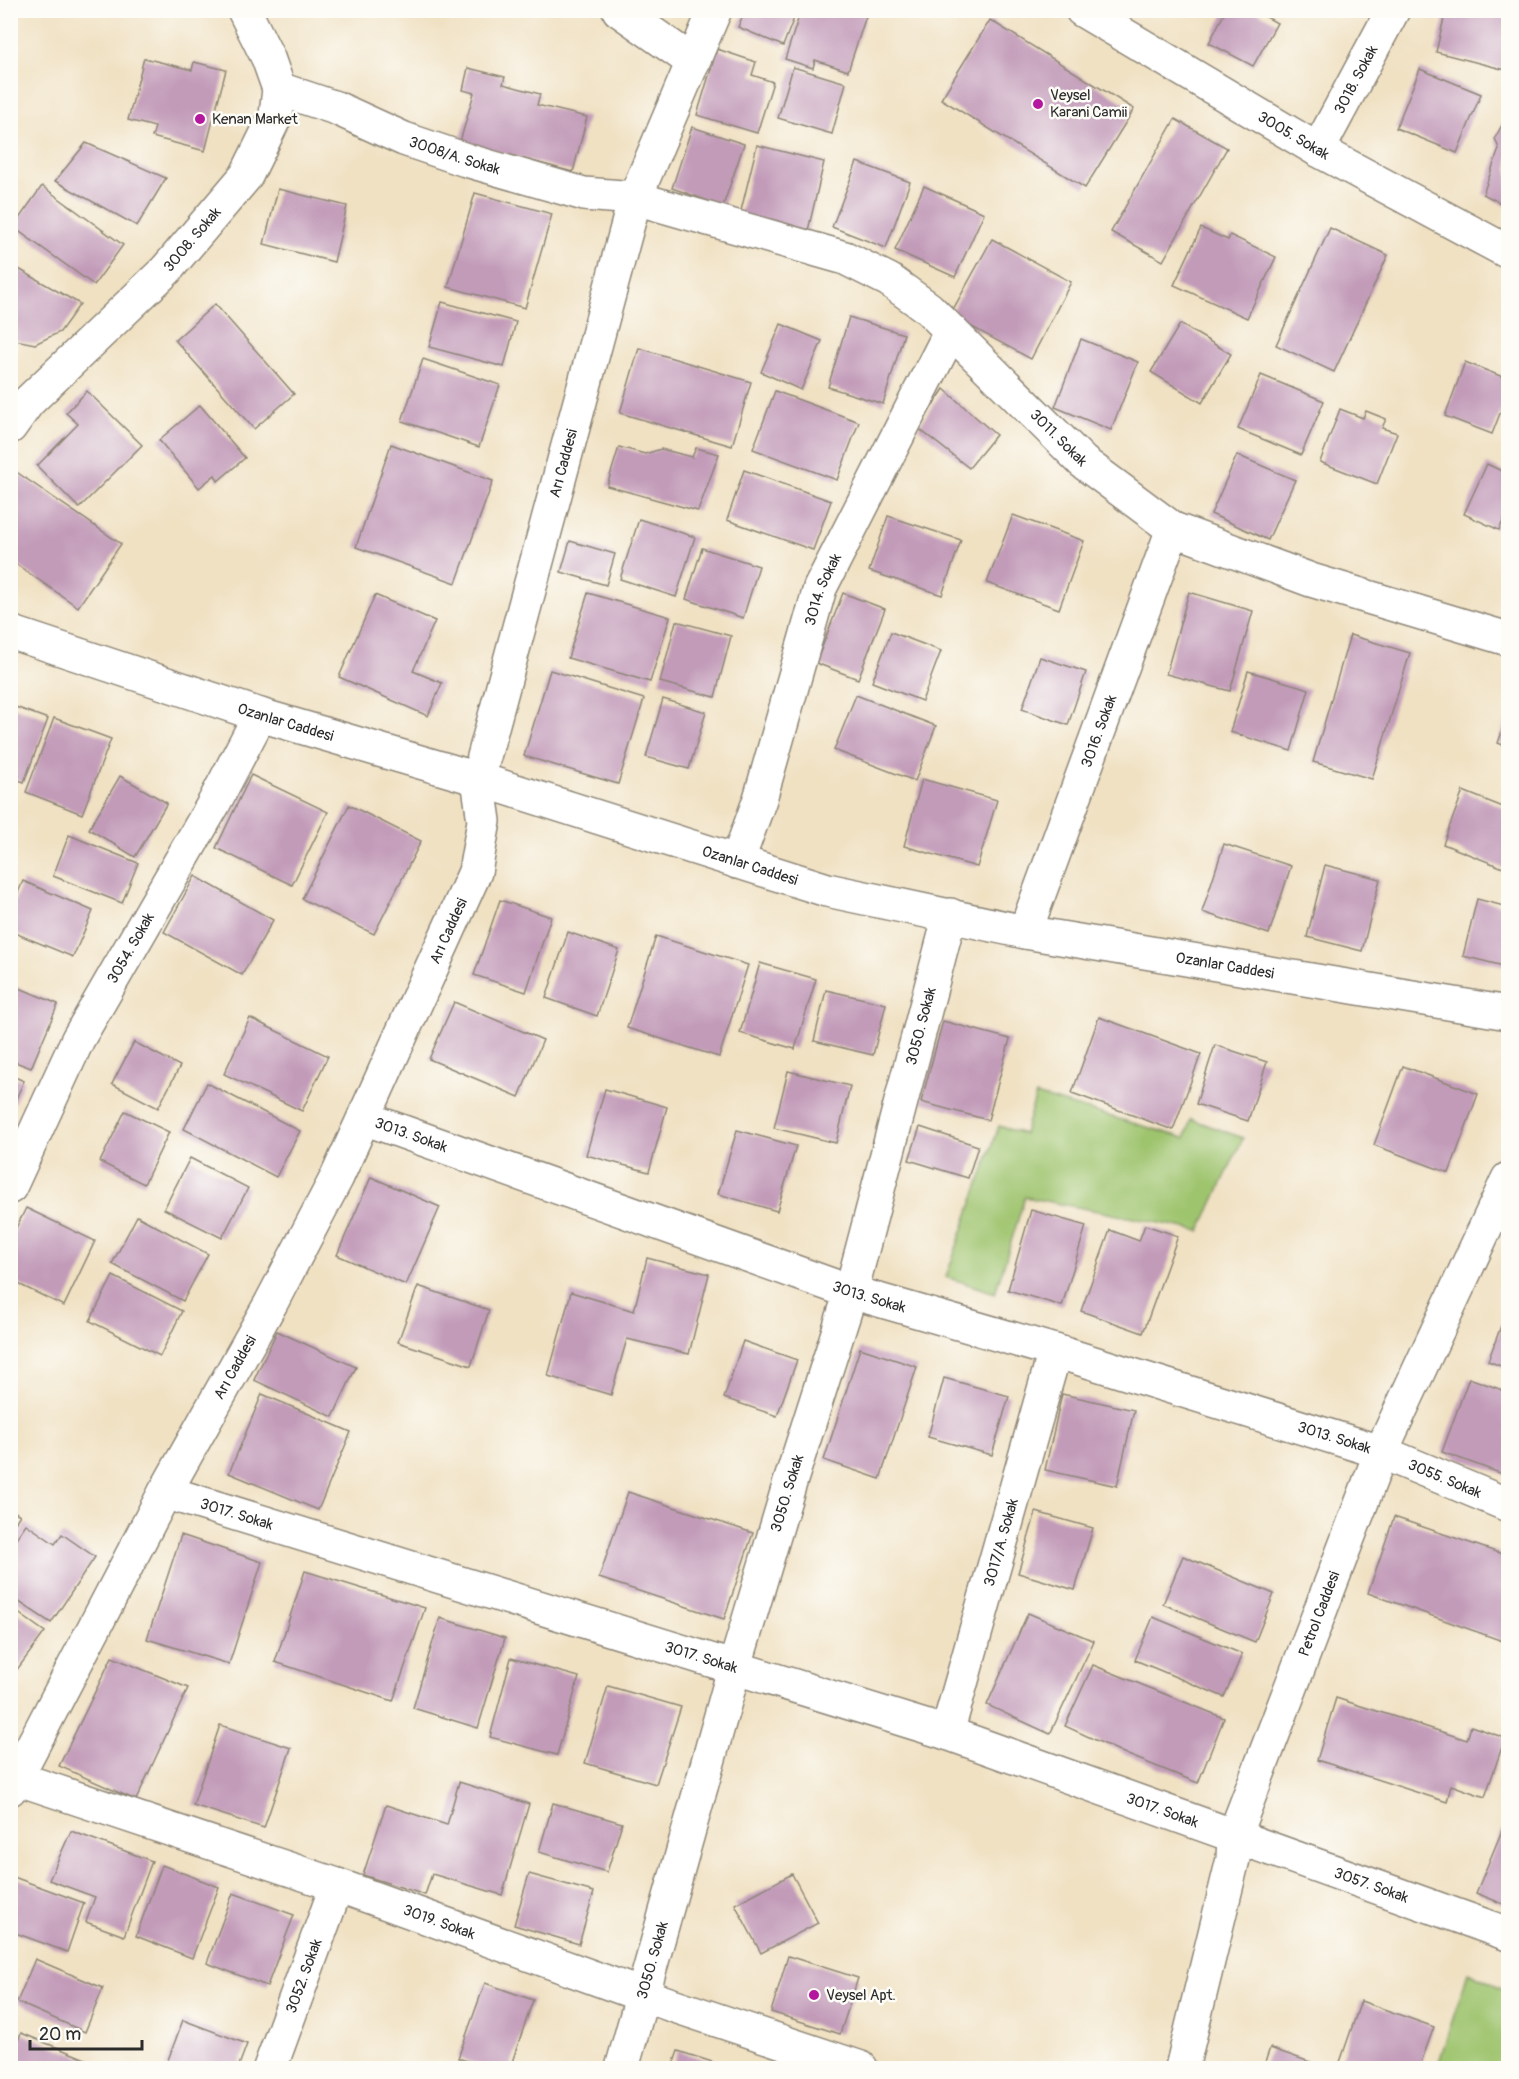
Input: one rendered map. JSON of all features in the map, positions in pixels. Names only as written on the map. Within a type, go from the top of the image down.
[{"type":"street","name":"3008. Sokak","points":[[16,407],[166,270],[246,176],[276,115],[279,89],[268,58],[244,10]]},
{"type":"street","points":[[619,10],[693,62]]},
{"type":"street","name":"Arı Caddesi","points":[[13,1784],[165,1492],[337,1178],[475,872],[484,821],[478,779],[634,198],[715,10]]},
{"type":"street","name":"3005. Sokak","points":[[1082,10],[1318,150],[1509,252]]},
{"type":"street","name":"3018. Sokak","points":[[1318,150],[1392,10]]},
{"type":"street","name":"3008/A. Sokak","points":[[279,89],[336,108],[404,139],[466,160],[584,194],[634,198]]},
{"type":"street","name":"3011. Sokak","points":[[634,198],[845,258],[889,280],[928,308],[1083,462],[1173,529],[1311,580],[1509,639]]},
{"type":"street","name":"3014. Sokak","points":[[736,862],[760,798],[820,588],[951,331]]},
{"type":"street","name":"3016. Sokak","points":[[1025,932],[1173,529]]},
{"type":"street","name":"Ozanlar Caddesi","points":[[10,632],[260,715],[478,779],[827,890],[1025,932],[1509,1013]]},
{"type":"street","name":"3054. Sokak","points":[[10,1186],[78,1039],[213,805],[260,715]]},
{"type":"street","name":"3050. Sokak","points":[[622,2068],[735,1666],[788,1489],[851,1292],[950,915]]},
{"type":"street","name":"3013. Sokak","points":[[364,1118],[851,1292],[1055,1351],[1381,1452]]},
{"type":"street","name":"Petrol Caddesi","points":[[1182,2068],[1233,1859],[1234,1836],[1381,1452],[1509,1179]]},
{"type":"street","name":"3017/A. Sokak","points":[[946,1732],[1055,1351]]},
{"type":"street","name":"3055. Sokak","points":[[1381,1452],[1509,1505]]},
{"type":"street","name":"3017. Sokak","points":[[165,1492],[946,1732],[1234,1836]]},
{"type":"street","name":"3019. Sokak","points":[[13,1784],[337,1885],[642,1995],[861,2068]]},
{"type":"street","name":"3057. Sokak","points":[[1234,1836],[1509,1934]]},
{"type":"street","name":"3052. Sokak","points":[[270,2068],[337,1885]]},
{"type":"green space","points":[[1036,1095],[1185,1138],[1191,1119],[1243,1138],[1200,1231],[1025,1197],[995,1293],[946,1277],[999,1126],[1024,1134]]},
{"type":"green space","points":[[1468,1972],[1508,1991],[1508,2068],[1437,2068]]},
{"type":"building","points":[[745,10],[797,10],[783,46],[738,27]]},
{"type":"building","points":[[801,10],[868,10],[848,71],[815,60],[813,68],[785,59]]},
{"type":"building","points":[[1226,10],[1254,10],[1277,23],[1253,66],[1209,43]]},
{"type":"building","points":[[1446,10],[1508,10],[1506,70],[1436,52]]},
{"type":"building","name":"Veysel Karani Camii","points":[[990,20],[1134,109],[1085,188],[941,99]]},
{"type":"building","points":[[717,49],[756,62],[752,75],[773,82],[757,133],[697,115]]},
{"type":"building","points":[[144,58],[192,70],[194,62],[226,70],[205,151],[152,137],[155,127],[128,120]]},
{"type":"building","points":[[793,67],[846,83],[832,134],[778,118]]},
{"type":"building","points":[[468,68],[505,77],[503,84],[540,94],[537,105],[587,117],[573,172],[460,142],[474,93],[463,90]]},
{"type":"building","points":[[1420,69],[1481,94],[1457,153],[1396,128]]},
{"type":"building","points":[[1508,114],[1508,207],[1483,194],[1499,149],[1495,138]]},
{"type":"building","points":[[1175,119],[1227,148],[1163,261],[1111,232]]},
{"type":"building","points":[[692,127],[744,144],[723,206],[672,188]]},
{"type":"building","points":[[86,143],[166,178],[137,226],[55,181]]},
{"type":"building","points":[[757,145],[824,162],[807,235],[739,219]]},
{"type":"building","points":[[857,162],[910,182],[886,248],[832,227]]},
{"type":"building","points":[[42,186],[123,245],[94,285],[13,227]]},
{"type":"building","points":[[924,186],[984,213],[955,277],[895,250]]},
{"type":"building","points":[[278,189],[347,206],[334,262],[264,244]]},
{"type":"building","points":[[475,193],[552,214],[525,308],[448,287]]},
{"type":"building","points":[[1201,228],[1228,240],[1230,235],[1276,257],[1247,318],[1174,285]]},
{"type":"building","points":[[1330,228],[1388,255],[1334,372],[1276,345]]},
{"type":"building","points":[[992,239],[1071,282],[1031,359],[950,315]]},
{"type":"building","points":[[10,264],[80,304],[60,332],[35,344],[10,339]]},
{"type":"building","points":[[442,302],[516,322],[504,367],[429,347]]},
{"type":"building","points":[[215,304],[294,394],[254,429],[175,340]]},
{"type":"building","points":[[849,317],[904,334],[883,404],[828,387]]},
{"type":"building","points":[[781,324],[822,341],[801,390],[761,372]]},
{"type":"building","points":[[1180,324],[1231,354],[1202,403],[1151,372]]},
{"type":"building","points":[[1081,339],[1138,362],[1111,430],[1055,407]]},
{"type":"building","points":[[639,348],[751,382],[732,446],[620,413]]},
{"type":"building","points":[[423,359],[500,385],[479,447],[402,421]]},
{"type":"building","points":[[1465,362],[1508,379],[1508,393],[1492,434],[1445,416]]},
{"type":"building","points":[[1261,375],[1324,401],[1301,455],[1238,429]]},
{"type":"building","points":[[944,389],[996,435],[969,468],[918,428]]},
{"type":"building","points":[[87,391],[142,445],[79,508],[37,466],[78,424],[66,413]]},
{"type":"building","points":[[775,391],[859,422],[837,480],[753,449]]},
{"type":"building","points":[[200,405],[245,458],[218,481],[215,475],[199,488],[159,440]]},
{"type":"building","points":[[1340,409],[1363,418],[1366,411],[1386,419],[1382,428],[1397,433],[1377,484],[1320,462]]},
{"type":"building","points":[[391,444],[493,481],[456,583],[356,547]]},
{"type":"building","points":[[619,447],[645,454],[661,449],[692,457],[696,448],[719,454],[698,511],[607,486]]},
{"type":"building","points":[[1237,455],[1295,480],[1268,540],[1211,514]]},
{"type":"building","points":[[1487,464],[1508,474],[1508,510],[1499,530],[1464,514]]},
{"type":"building","points":[[744,470],[831,501],[813,550],[727,520]]},
{"type":"building","points":[[15,471],[121,544],[78,607],[10,560],[10,477]]},
{"type":"building","points":[[1013,515],[1084,541],[1059,609],[987,583]]},
{"type":"building","points":[[888,516],[961,540],[942,595],[869,571]]},
{"type":"building","points":[[639,519],[695,537],[676,597],[620,579]]},
{"type":"building","points":[[570,541],[615,554],[606,585],[561,572]]},
{"type":"building","points":[[702,548],[759,566],[743,618],[686,599]]},
{"type":"building","points":[[1189,592],[1253,611],[1230,691],[1166,674]]},
{"type":"building","points":[[588,593],[670,617],[650,682],[568,658]]},
{"type":"building","points":[[843,593],[885,609],[858,679],[816,663]]},
{"type":"building","points":[[375,595],[435,621],[413,671],[442,683],[428,716],[339,677]]},
{"type":"building","points":[[676,621],[731,636],[715,697],[660,682]]},
{"type":"building","points":[[891,632],[941,651],[922,701],[872,682]]},
{"type":"building","points":[[1350,635],[1410,653],[1372,779],[1313,762]]},
{"type":"building","points":[[1040,657],[1086,672],[1068,725],[1022,709]]},
{"type":"building","points":[[550,670],[644,699],[618,784],[524,756]]},
{"type":"building","points":[[1248,671],[1309,689],[1291,751],[1230,732]]},
{"type":"building","points":[[856,695],[936,726],[915,781],[834,750]]},
{"type":"building","points":[[663,699],[706,712],[689,769],[646,757]]},
{"type":"building","points":[[10,705],[48,719],[24,782],[10,777]]},
{"type":"building","points":[[1508,715],[1508,747],[1498,743]]},
{"type":"building","points":[[54,718],[111,739],[82,814],[26,792]]},
{"type":"building","points":[[251,775],[328,812],[292,885],[216,848]]},
{"type":"building","points":[[120,776],[167,803],[135,857],[89,829]]},
{"type":"building","points":[[922,779],[997,800],[977,867],[904,846]]},
{"type":"building","points":[[1463,791],[1508,809],[1508,870],[1443,844]]},
{"type":"building","points":[[349,805],[421,841],[374,934],[302,899]]},
{"type":"building","points":[[69,835],[138,863],[122,903],[53,876]]},
{"type":"building","points":[[1224,844],[1291,866],[1269,934],[1202,912]]},
{"type":"building","points":[[1325,865],[1380,879],[1362,951],[1307,937]]},
{"type":"building","points":[[195,876],[273,920],[242,975],[164,932]]},
{"type":"building","points":[[23,881],[93,911],[73,957],[10,931],[10,911]]},
{"type":"building","points":[[1477,899],[1508,907],[1508,967],[1463,956]]},
{"type":"building","points":[[500,900],[551,917],[526,992],[474,975]]},
{"type":"building","points":[[568,932],[619,950],[597,1016],[546,998]]},
{"type":"building","points":[[656,936],[748,965],[719,1057],[627,1028]]},
{"type":"building","points":[[760,963],[816,979],[795,1049],[740,1033]]},
{"type":"building","points":[[10,984],[58,1004],[31,1068],[10,1060]]},
{"type":"building","points":[[826,990],[886,1004],[873,1055],[814,1041]]},
{"type":"building","points":[[454,1002],[543,1040],[519,1097],[429,1059]]},
{"type":"building","points":[[1099,1017],[1201,1054],[1173,1130],[1072,1093]]},
{"type":"building","points":[[250,1018],[328,1056],[302,1111],[224,1074]]},
{"type":"building","points":[[943,1021],[1010,1039],[988,1120],[921,1102]]},
{"type":"building","points":[[134,1042],[180,1066],[158,1108],[112,1084]]},
{"type":"building","points":[[1215,1045],[1267,1062],[1248,1121],[1196,1104]]},
{"type":"building","points":[[1403,1066],[1478,1094],[1449,1173],[1374,1145]]},
{"type":"building","points":[[788,1071],[850,1086],[836,1143],[774,1128]]},
{"type":"building","points":[[10,1075],[24,1081],[10,1112]]},
{"type":"building","points":[[207,1083],[300,1131],[276,1177],[184,1129]]},
{"type":"building","points":[[605,1089],[667,1107],[649,1172],[586,1155]]},
{"type":"building","points":[[125,1111],[169,1132],[144,1184],[100,1162]]},
{"type":"building","points":[[920,1127],[978,1146],[968,1178],[909,1160]]},
{"type":"building","points":[[737,1130],[796,1146],[777,1211],[718,1194]]},
{"type":"building","points":[[190,1158],[248,1188],[222,1238],[164,1209]]},
{"type":"building","points":[[371,1177],[440,1207],[406,1285],[337,1255]]},
{"type":"building","points":[[26,1208],[95,1241],[64,1306],[10,1280],[10,1240]]},
{"type":"building","points":[[1031,1210],[1086,1226],[1062,1306],[1008,1290]]},
{"type":"building","points":[[137,1216],[208,1254],[183,1301],[112,1264]]},
{"type":"building","points":[[1145,1225],[1178,1236],[1143,1333],[1081,1311],[1110,1230],[1139,1241]]},
{"type":"building","points":[[647,1258],[709,1274],[689,1354],[627,1339],[611,1395],[548,1376],[571,1292],[634,1311]]},
{"type":"building","points":[[113,1276],[182,1311],[160,1356],[90,1321]]},
{"type":"building","points":[[418,1286],[489,1310],[471,1366],[398,1342]]},
{"type":"building","points":[[1508,1307],[1508,1369],[1488,1361]]},
{"type":"building","points":[[277,1331],[356,1367],[333,1417],[254,1380]]},
{"type":"building","points":[[743,1341],[797,1360],[777,1416],[724,1398]]},
{"type":"building","points":[[860,1348],[917,1367],[880,1479],[824,1460]]},
{"type":"building","points":[[944,1378],[1009,1396],[992,1455],[928,1437]]},
{"type":"building","points":[[1469,1378],[1508,1392],[1508,1476],[1442,1452]]},
{"type":"building","points":[[262,1394],[351,1432],[318,1510],[229,1473]]},
{"type":"building","points":[[1062,1394],[1134,1410],[1117,1486],[1045,1470]]},
{"type":"building","points":[[628,1492],[753,1533],[724,1619],[599,1578]]},
{"type":"building","points":[[10,1509],[20,1515],[10,1530]]},
{"type":"building","points":[[1036,1512],[1093,1528],[1075,1590],[1018,1573]]},
{"type":"building","points":[[1394,1517],[1508,1556],[1508,1643],[1368,1593]]},
{"type":"building","points":[[26,1524],[55,1544],[62,1534],[95,1557],[51,1623],[10,1596],[10,1547]]},
{"type":"building","points":[[181,1535],[262,1562],[229,1664],[147,1639]]},
{"type":"building","points":[[1183,1556],[1274,1594],[1255,1642],[1163,1604]]},
{"type":"building","points":[[305,1571],[425,1608],[393,1701],[275,1662]]},
{"type":"building","points":[[10,1607],[45,1632],[16,1671],[10,1667]]},
{"type":"building","points":[[1028,1613],[1094,1641],[1050,1734],[987,1705]]},
{"type":"building","points":[[1153,1617],[1242,1654],[1224,1697],[1135,1660]]},
{"type":"building","points":[[440,1618],[505,1638],[478,1728],[413,1708]]},
{"type":"building","points":[[112,1657],[188,1688],[136,1800],[59,1766]]},
{"type":"building","points":[[511,1658],[579,1677],[557,1755],[490,1737]]},
{"type":"building","points":[[1093,1665],[1224,1718],[1198,1783],[1128,1755],[1065,1726]]},
{"type":"building","points":[[608,1686],[681,1707],[656,1784],[585,1763]]},
{"type":"building","points":[[1336,1698],[1467,1740],[1471,1726],[1505,1738],[1485,1797],[1451,1785],[1447,1802],[1317,1760]]},
{"type":"building","points":[[220,1725],[291,1748],[264,1828],[193,1805]]},
{"type":"building","points":[[459,1782],[529,1804],[502,1895],[432,1874],[425,1895],[363,1875],[386,1805],[447,1825]]},
{"type":"building","points":[[553,1803],[622,1823],[607,1872],[539,1852]]},
{"type":"building","points":[[1508,1816],[1508,1906],[1476,1893]]},
{"type":"building","points":[[71,1831],[152,1861],[124,1936],[86,1922],[95,1897],[49,1880]]},
{"type":"building","points":[[162,1865],[219,1887],[192,1958],[136,1936]]},
{"type":"building","points":[[529,1874],[594,1892],[579,1944],[514,1925]]},
{"type":"building","points":[[792,1874],[818,1923],[761,1953],[735,1904]]},
{"type":"building","points":[[11,1876],[84,1903],[67,1952],[10,1931]]},
{"type":"building","points":[[233,1893],[294,1915],[267,1986],[207,1963]]},
{"type":"building","name":"Veysel Apt.","points":[[788,1956],[858,1978],[840,2034],[771,2012]]},
{"type":"building","points":[[35,1959],[103,1988],[85,2032],[17,2002]]},
{"type":"building","points":[[485,1983],[533,2000],[510,2068],[489,2068],[458,2058]]},
{"type":"building","points":[[1361,2001],[1434,2027],[1419,2068],[1338,2068]]},
{"type":"building","points":[[183,2020],[247,2044],[238,2068],[165,2068]]},
{"type":"building","points":[[21,2033],[88,2060],[85,2068],[10,2068],[10,2060]]},
{"type":"building","points":[[1270,2048],[1327,2068],[1263,2068]]},
{"type":"building","points":[[678,2051],[731,2068],[672,2068]]},
{"type":"place","name":"Veysel Karani Camii","points":[[1038,104]]},
{"type":"place","name":"Kenan Market","points":[[200,119]]},
{"type":"place","name":"Veysel Apt.","points":[[814,1995]]}]
